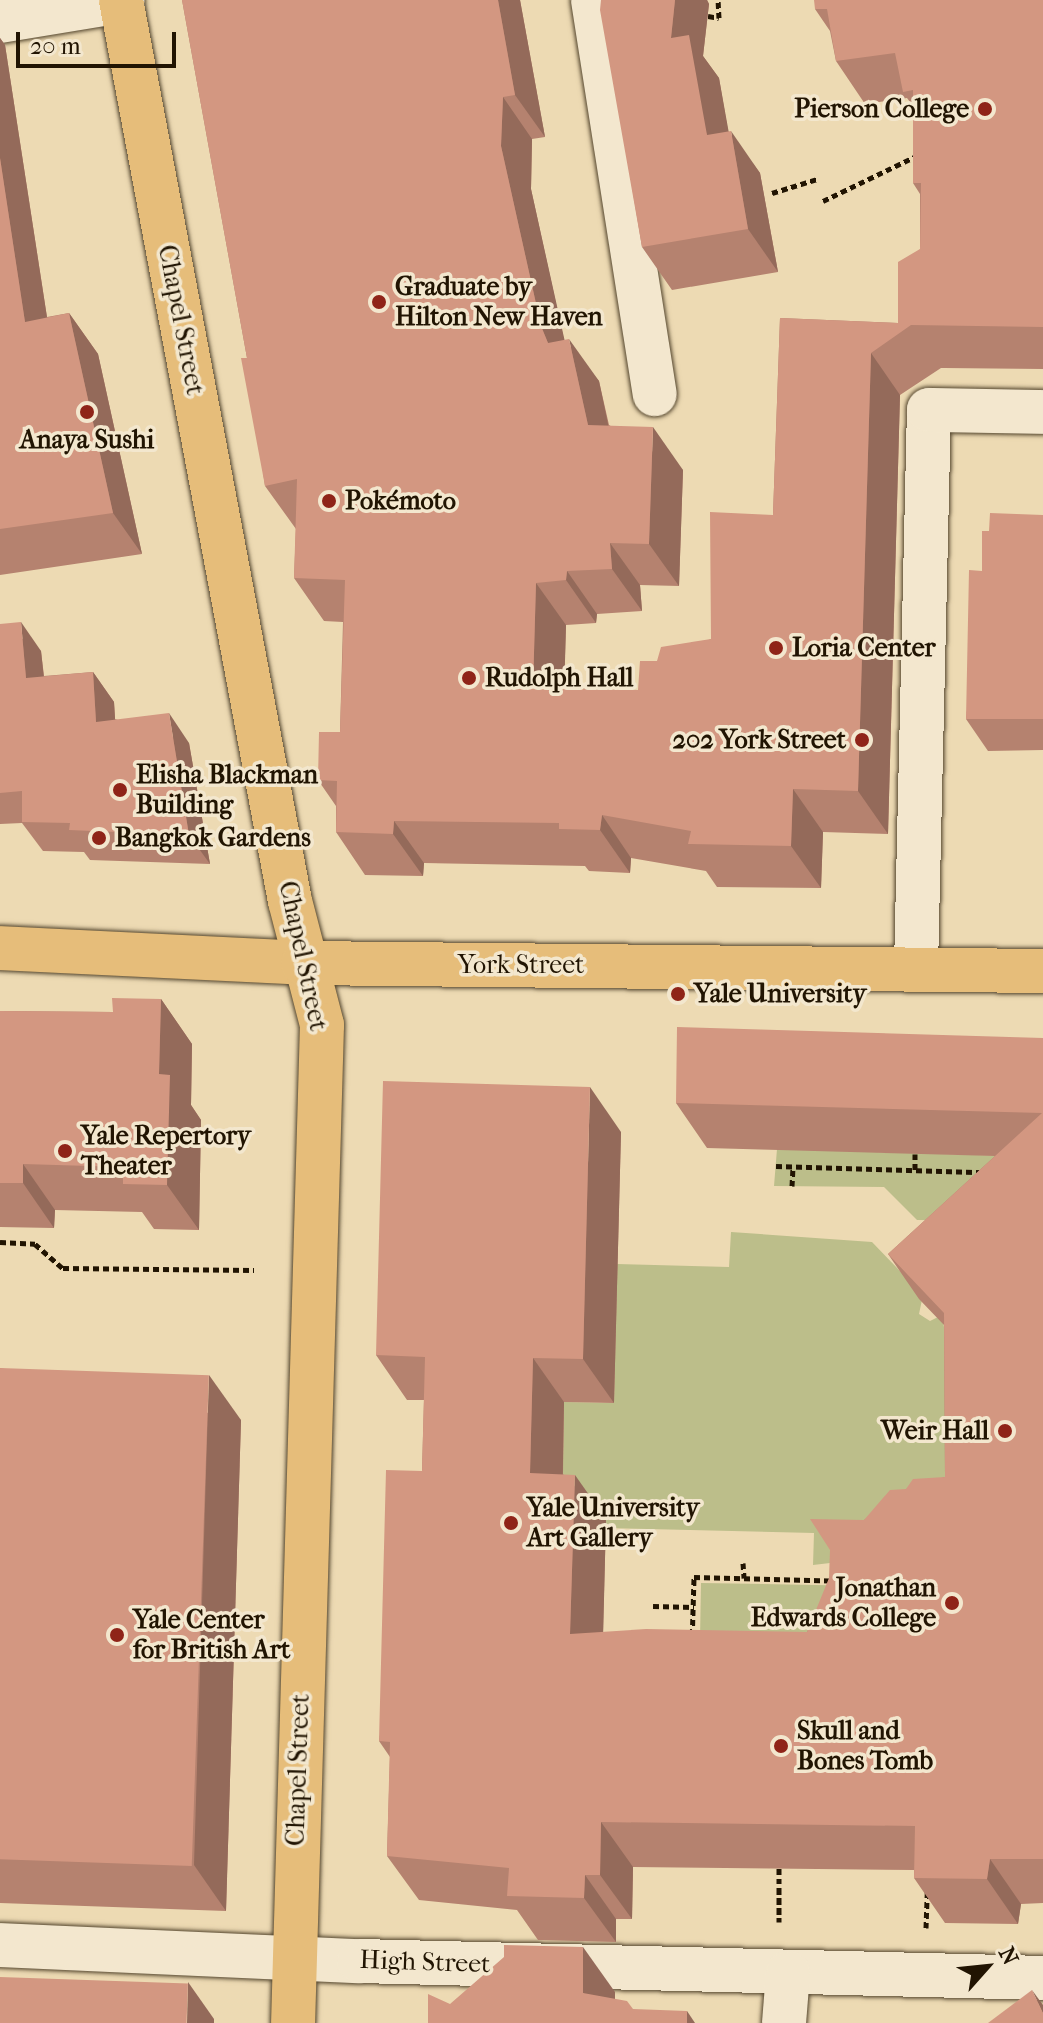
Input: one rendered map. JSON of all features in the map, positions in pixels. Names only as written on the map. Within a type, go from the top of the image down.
[{"type":"main road","name":"Chapel Street","points":[[122,1],[303,963],[322,1025],[293,2023]]},
{"type":"main road","name":"York Street","points":[[0,948],[303,963],[1043,971]]},
{"type":"street","points":[[593,0],[655,394]]},
{"type":"street","points":[[0,21],[122,1]]},
{"type":"street","points":[[916,968],[929,410],[1043,412]]},
{"type":"street","name":"High Street","points":[[0,1945],[294,1956],[784,1952],[1043,1978]]},
{"type":"street","points":[[784,1952],[784,2023]]},
{"type":"path","points":[[708,16],[719,18],[718,0]]},
{"type":"path","points":[[823,201],[921,154]]},
{"type":"path","points":[[772,193],[817,179]]},
{"type":"path","points":[[915,1154],[915,1170]]},
{"type":"path","points":[[776,1166],[989,1172]]},
{"type":"path","points":[[792,1186],[793,1167]]},
{"type":"path","points":[[0,1242],[35,1244],[63,1268],[254,1270]]},
{"type":"path","points":[[743,1563],[744,1578]]},
{"type":"path","points":[[694,1577],[744,1578],[849,1581],[847,1645],[692,1645],[694,1577]]},
{"type":"path","points":[[653,1606],[694,1607]]},
{"type":"path","points":[[848,1611],[861,1612]]},
{"type":"path","points":[[731,1660],[732,1645]]},
{"type":"path","points":[[779,1868],[784,1952]]},
{"type":"path","points":[[925,1937],[927,1873]]},
{"type":"green space","points":[[777,1149],[1043,1157],[994,1221],[917,1220],[884,1187],[774,1186]]},
{"type":"green space","points":[[731,1232],[872,1242],[923,1295],[919,1314],[930,1321],[942,1315],[976,1522],[864,1559],[813,1565],[814,1533],[605,1528],[606,1519],[562,1518],[564,1402],[614,1403],[617,1264],[729,1267]]},
{"type":"green space","points":[[701,1583],[842,1585],[841,1637],[700,1635]]},
{"type":"building","points":[[182,0],[498,0],[515,95],[503,97],[501,146],[541,326],[548,343],[569,339],[588,425],[653,427],[649,544],[610,543],[612,569],[567,571],[566,580],[536,583],[533,688],[638,690],[640,661],[657,661],[661,647],[711,639],[710,512],[773,515],[780,318],[898,323],[898,262],[920,249],[921,183],[913,183],[913,90],[903,92],[895,53],[836,61],[827,9],[815,9],[814,0],[1043,0],[1043,327],[911,325],[871,353],[858,791],[793,789],[791,846],[688,844],[691,831],[602,815],[600,830],[559,829],[559,823],[394,821],[393,834],[336,832],[337,781],[318,780],[319,732],[340,732],[345,580],[294,578],[297,479],[265,486],[241,358],[247,358]]},
{"type":"building","points":[[601,0],[675,0],[671,38],[689,35],[707,135],[731,131],[748,229],[642,247],[600,10]]},
{"type":"building","points":[[0,158],[25,322],[69,313],[113,513],[0,529]]},
{"type":"building","points":[[990,513],[1043,515],[1043,719],[966,719],[969,570],[982,571],[982,531],[989,531]]},
{"type":"building","points":[[21,622],[26,678],[93,672],[96,722],[169,713],[189,835],[69,830],[70,823],[22,822],[22,791],[0,793],[0,624]]},
{"type":"building","points":[[112,998],[161,999],[159,1074],[170,1075],[167,1185],[123,1184],[123,1167],[23,1164],[23,1183],[0,1183],[0,1011],[113,1012]]},
{"type":"building","points":[[677,1027],[1043,1038],[1043,1859],[990,1859],[987,1879],[914,1878],[915,1826],[601,1822],[600,1875],[585,1875],[584,1898],[507,1896],[509,1868],[387,1856],[390,1742],[379,1741],[386,1470],[422,1471],[425,1357],[376,1355],[383,1081],[590,1087],[583,1359],[533,1358],[530,1473],[575,1475],[570,1634],[646,1629],[807,1632],[829,1578],[830,1550],[810,1519],[864,1520],[890,1490],[906,1489],[913,1479],[945,1477],[944,1313],[888,1254],[1042,1113],[676,1103]]},
{"type":"building","name":"Yale Center for British Art","points":[[0,1368],[209,1375],[192,1866],[0,1859]]},
{"type":"building","points":[[504,1945],[583,1947],[583,1993],[627,2001],[633,2009],[687,2011],[687,2023],[428,2023],[428,1994],[450,2004],[504,1957]]},
{"type":"building","points":[[0,1977],[188,1984],[187,2023],[0,2023]]},
{"type":"building","points":[[1032,1990],[1043,2013],[1043,2023],[988,2023]]},
{"type":"place","name":"Pierson College","points":[[985,109]]},
{"type":"place","name":"Graduate by Hilton New Haven","points":[[379,302]]},
{"type":"place","name":"Anaya Sushi","points":[[87,412]]},
{"type":"place","name":"Pokémoto","points":[[329,501]]},
{"type":"place","name":"Loria Center","points":[[776,648]]},
{"type":"place","name":"Rudolph Hall","points":[[469,678]]},
{"type":"place","name":"202 York Street","points":[[862,740]]},
{"type":"place","name":"Elisha Blackman Building","points":[[120,790]]},
{"type":"place","name":"Bangkok Gardens","points":[[99,838]]},
{"type":"place","name":"Yale University","points":[[678,994]]},
{"type":"place","name":"Yale Repertory Theater","points":[[65,1151]]},
{"type":"place","name":"Weir Hall","points":[[1005,1431]]},
{"type":"place","name":"Yale University Art Gallery","points":[[511,1523]]},
{"type":"place","name":"Jonathan Edwards College","points":[[952,1603]]},
{"type":"place","name":"Yale Center for British Art","points":[[117,1635]]},
{"type":"place","name":"Skull and Bones Tomb","points":[[781,1746]]}]
